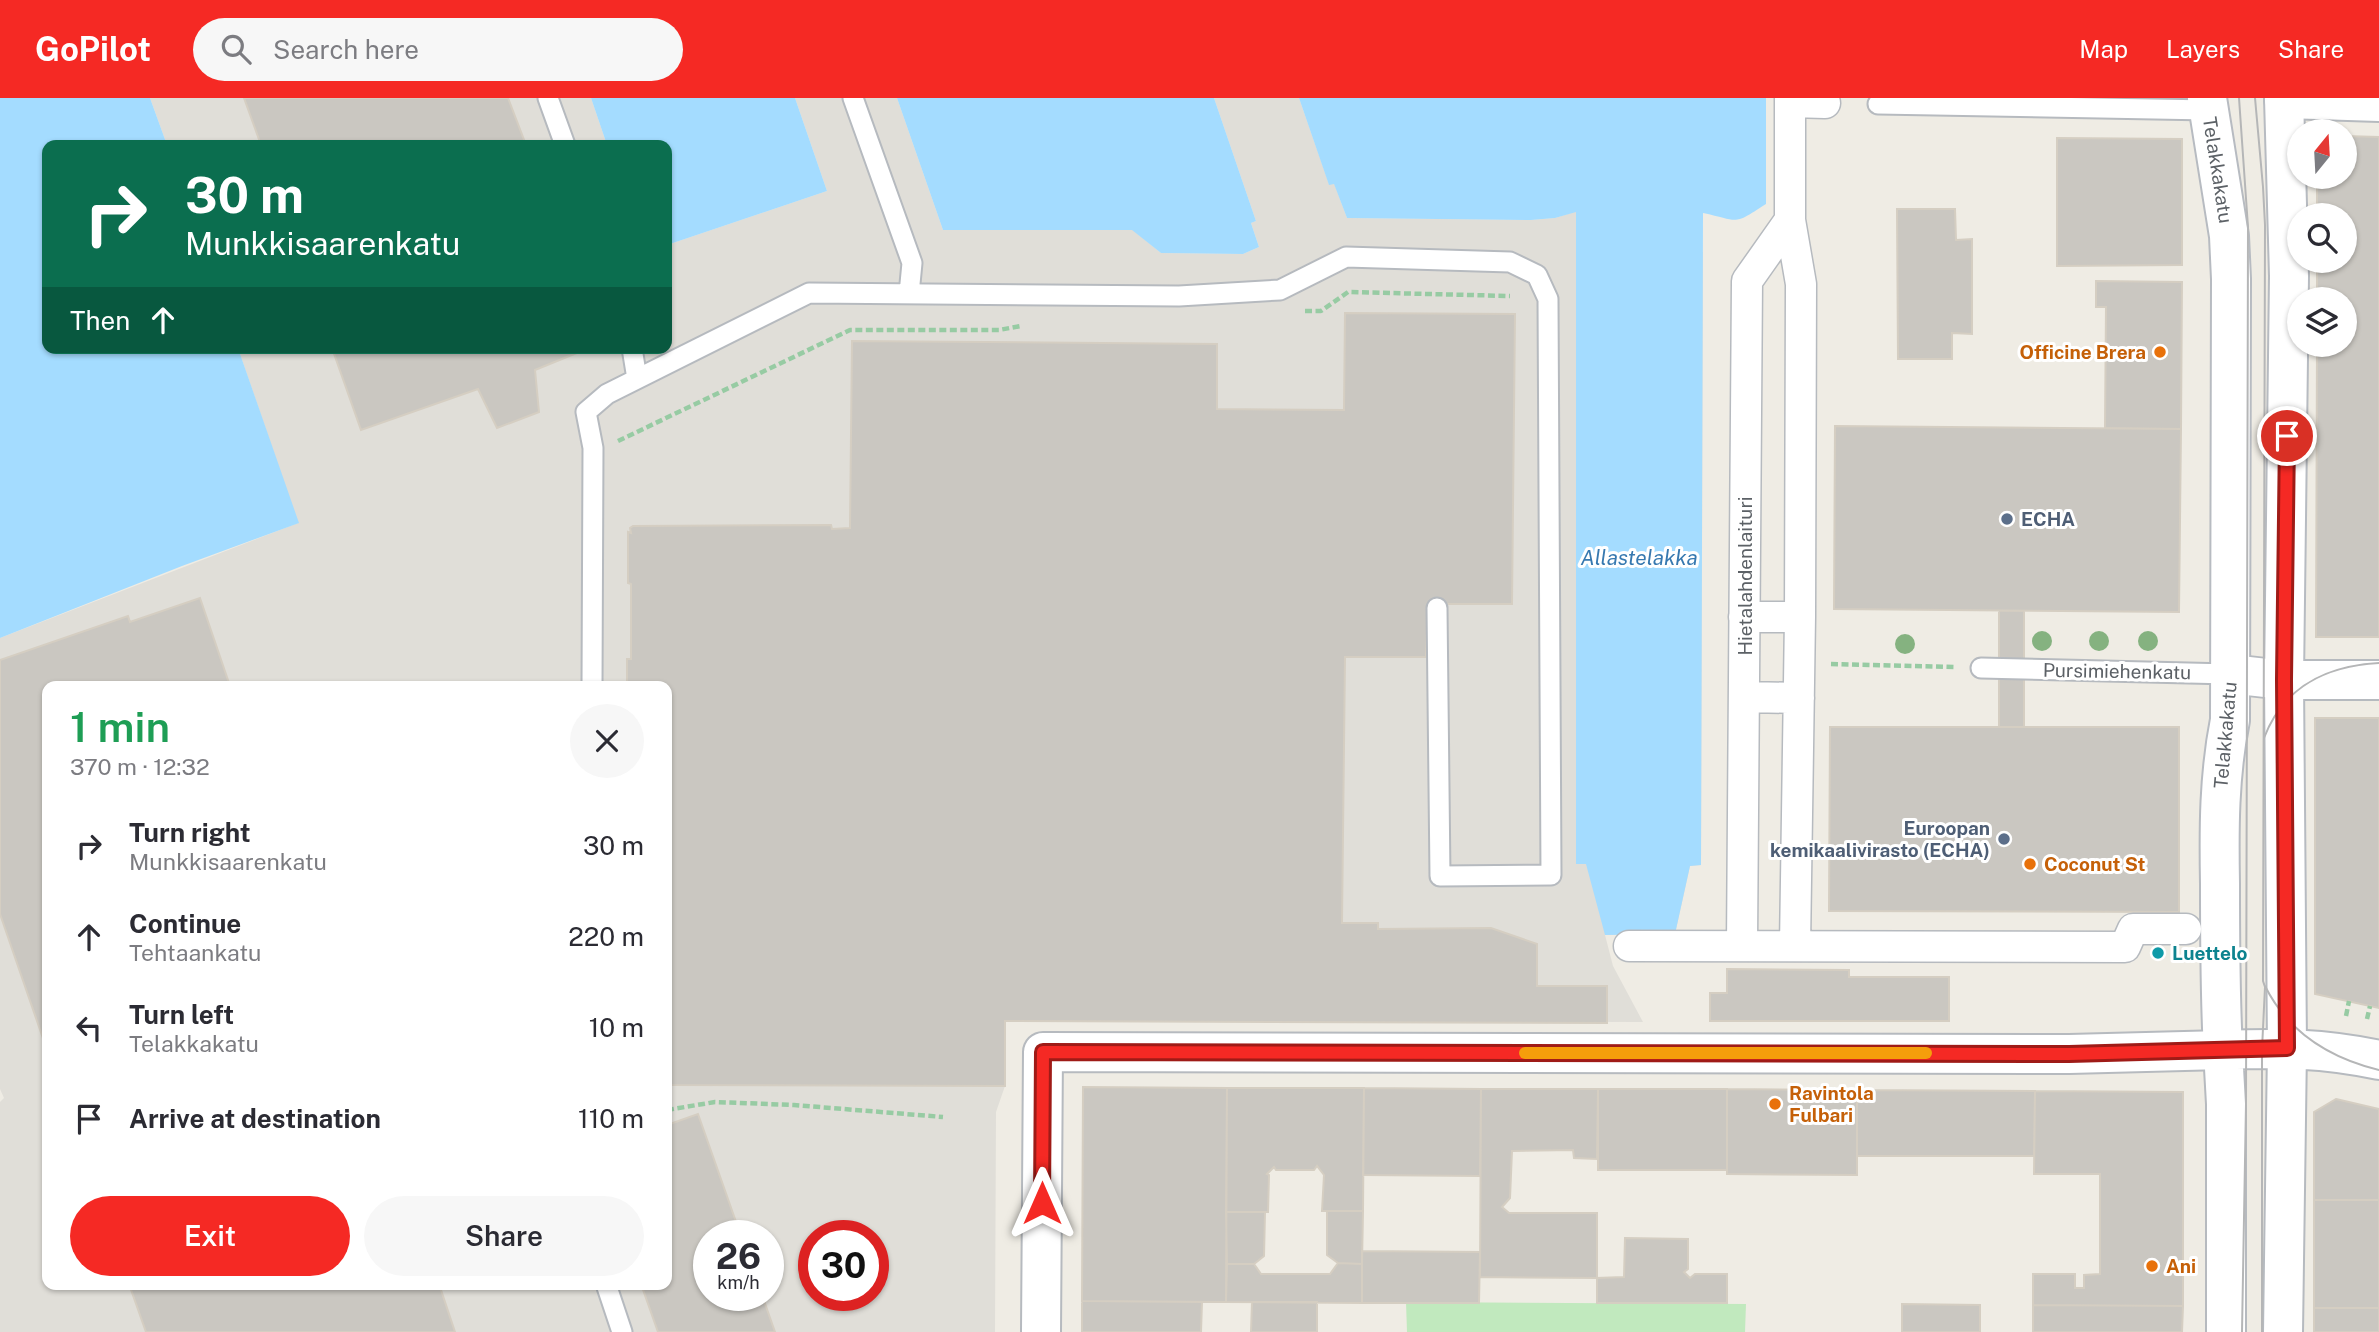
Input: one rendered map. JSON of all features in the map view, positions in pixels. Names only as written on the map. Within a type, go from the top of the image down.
[{"type":"street","points":[[2283,1332],[2287,1048],[2284,680],[2289,276],[2284,99],[2379,102]]},
{"type":"street","points":[[1795,946],[1800,663],[1801,284],[1790,220],[1790,100],[1825,103]]},
{"type":"street","name":"Telakkakatu","points":[[2208,104],[2229,236],[2231,279],[2230,720],[2222,759],[2219,799],[2220,987],[2227,1104],[2226,1332]]},
{"type":"street","name":"Hietalahdenlaituri","points":[[1742,945],[1747,281],[1790,220]]},
{"type":"street","points":[[1744,617],[1800,617]]},
{"type":"street","name":"Pursimiehenkatu","points":[[2230,674],[2284,680],[2379,680]]},
{"type":"street","points":[[1744,697],[1799,698]]},
{"type":"street","points":[[1629,946],[2125,947],[2133,929],[2186,929]]},
{"type":"street","points":[[1041,1332],[1043,1052],[2069,1054],[2287,1048],[2325,1050],[2379,1060]]},
{"type":"lane","points":[[548,98],[563,140]]},
{"type":"lane","points":[[853,98],[912,263],[909,294]]},
{"type":"lane","points":[[1878,104],[2208,104]]},
{"type":"lane","points":[[592,681],[593,448],[586,412],[607,394],[809,293],[1179,296],[1280,290],[1346,257],[1510,262],[1537,275],[1548,299],[1550,875],[1440,876],[1437,608]]},
{"type":"lane","points":[[633,354],[637,379]]},
{"type":"lane","name":"Pursimiehenkatu","points":[[1981,668],[2230,674]]},
{"type":"lane","points":[[608,1290],[622,1332]]},
{"type":"path","points":[[1295,312],[1321,312],[1348,292],[1517,296],[1537,275]]},
{"type":"path","points":[[607,394],[615,442],[850,330],[999,330],[1024,325]]},
{"type":"path","points":[[1800,663],[1981,668]]},
{"type":"path","points":[[2346,1016],[2349,1001]]},
{"type":"path","points":[[2367,1020],[2370,1006]]},
{"type":"path","points":[[672,1109],[715,1102],[794,1105],[943,1117]]},
{"type":"shaded area","points":[[150,98],[591,98],[605,140],[165,140]]},
{"type":"shaded area","points":[[795,98],[897,98],[943,230],[1133,230],[1161,253],[1243,254],[1259,247],[1251,223],[1256,221],[1214,98],[1299,98],[1329,184],[1334,183],[1347,218],[1531,220],[1555,218],[1599,204],[1703,252],[1701,865],[1690,866],[1675,934],[1605,935],[1613,966],[1643,1022],[1005,1021],[1005,1086],[996,1112],[995,1332],[0,1332],[0,1102],[4,1098],[0,1089],[0,638],[298,523],[240,354],[672,354],[672,243],[827,191]]},
{"type":"green space","points":[[1406,1302],[1746,1304],[1745,1332],[1407,1332]]},
{"type":"water","points":[[0,98],[150,98],[165,140],[42,140],[42,354],[240,354],[299,523],[0,638]]},
{"type":"water","points":[[591,98],[795,98],[827,191],[672,243],[672,140],[605,140]]},
{"type":"water","points":[[897,98],[1214,98],[1256,221],[1251,223],[1259,247],[1243,254],[1161,253],[1132,230],[943,230]]},
{"type":"water","name":"Allastelakka","points":[[1299,98],[1766,98],[1766,204],[1736,220],[1703,213],[1701,865],[1690,866],[1675,934],[1605,935],[1586,864],[1576,864],[1576,212],[1555,218],[1531,220],[1347,218],[1334,184],[1329,185]]},
{"type":"building","points":[[244,98],[508,98],[524,140],[259,140]]},
{"type":"building","points":[[2357,136],[2379,137],[2379,637],[2316,637],[2317,357],[2357,357],[2357,287],[2317,287],[2317,273],[2357,273],[2357,203],[2317,203],[2317,189],[2357,189]]},
{"type":"building","points":[[2057,138],[2182,139],[2182,265],[2057,266]]},
{"type":"building","points":[[1897,209],[1955,209],[1956,240],[1972,239],[1972,334],[1952,333],[1952,359],[1898,359]]},
{"type":"building","points":[[2096,281],[2182,282],[2181,429],[2105,428],[2106,307],[2096,307]]},
{"type":"building","points":[[1345,313],[1515,314],[1512,604],[1428,604],[1426,657],[1345,657],[1342,923],[1378,923],[1378,929],[1491,928],[1537,944],[1537,986],[1607,986],[1607,1023],[1005,1021],[1005,1086],[672,1085],[672,681],[627,681],[627,659],[631,659],[631,584],[628,583],[630,528],[831,525],[832,529],[850,528],[852,341],[1217,344],[1217,409],[1344,410]]},
{"type":"building","points":[[334,354],[574,354],[535,370],[539,412],[497,428],[478,389],[361,430]]},
{"type":"building","name":"ECHA","points":[[1835,426],[2181,429],[2179,612],[1834,609]]},
{"type":"building","points":[[200,598],[228,681],[42,681],[42,1036],[0,914],[0,660],[128,616],[130,622]]},
{"type":"building","points":[[1999,611],[2024,611],[2024,727],[1999,727]]},
{"type":"building","points":[[2315,718],[2379,718],[2379,1008],[2315,994]]},
{"type":"building","name":"Euroopan kemikaalivirasto (ECHA)","points":[[1830,727],[2179,727],[2179,912],[1829,911]]},
{"type":"building","points":[[1727,969],[1849,970],[1849,977],[1949,977],[1949,1021],[1710,1021],[1710,993],[1727,993]]},
{"type":"building","points":[[1083,1087],[1227,1088],[1226,1302],[1082,1301]]},
{"type":"building","points":[[1227,1088],[1364,1088],[1363,1211],[1322,1211],[1324,1175],[1317,1166],[1314,1170],[1276,1170],[1274,1167],[1267,1174],[1268,1212],[1226,1212]]},
{"type":"building","points":[[1364,1088],[1481,1089],[1480,1176],[1363,1175]]},
{"type":"building","points":[[1481,1089],[1598,1089],[1597,1159],[1574,1158],[1573,1150],[1512,1151],[1510,1198],[1502,1207],[1509,1213],[1597,1213],[1597,1278],[1480,1277]]},
{"type":"building","points":[[1598,1089],[1727,1089],[1727,1170],[1598,1170]]},
{"type":"building","points":[[1727,1089],[1857,1090],[1857,1175],[1727,1174]]},
{"type":"building","points":[[1857,1090],[2035,1091],[2034,1156],[1857,1156]]},
{"type":"building","points":[[2035,1091],[2183,1092],[2183,1306],[2033,1305],[2033,1274],[2075,1274],[2075,1288],[2084,1288],[2084,1275],[2100,1274],[2100,1174],[2034,1174]]},
{"type":"building","points":[[2336,1099],[2379,1109],[2379,1200],[2314,1200],[2314,1112]]},
{"type":"building","points":[[698,1114],[735,1220],[693,1220],[693,1311],[768,1311],[775,1332],[658,1332],[643,1290],[672,1290],[672,1123]]},
{"type":"building","points":[[2314,1200],[2379,1200],[2379,1308],[2314,1308]]},
{"type":"building","points":[[1327,1211],[1363,1211],[1362,1264],[1338,1263],[1327,1255]]},
{"type":"building","points":[[1226,1212],[1265,1212],[1264,1256],[1254,1264],[1227,1264]]},
{"type":"building","points":[[1625,1238],[1688,1239],[1688,1269],[1684,1272],[1690,1278],[1695,1274],[1727,1274],[1727,1303],[1597,1303],[1597,1278],[1624,1277]]},
{"type":"building","points":[[1362,1251],[1480,1252],[1479,1303],[1362,1303]]},
{"type":"building","points":[[1338,1263],[1362,1264],[1362,1303],[1226,1302],[1227,1264],[1254,1264],[1261,1274],[1330,1274]]},
{"type":"building","points":[[131,1290],[441,1290],[455,1332],[146,1332]]},
{"type":"building","points":[[1082,1301],[1202,1302],[1201,1332],[1082,1332]]},
{"type":"building","points":[[1252,1302],[1317,1302],[1317,1332],[1251,1332]]},
{"type":"building","points":[[1902,1304],[1980,1305],[1980,1332],[1902,1332]]},
{"type":"building","points":[[2033,1305],[2183,1306],[2182,1332],[2033,1332]]},
{"type":"building","points":[[2314,1308],[2379,1308],[2379,1332],[2314,1332]]},
{"type":"tram line","points":[[2239,98],[2248,227],[2246,1104],[2242,1332]]},
{"type":"tram line","points":[[2255,98],[2265,225],[2262,1332]]},
{"type":"tram line","points":[[2264,738],[2283,705],[2309,682],[2341,669],[2379,663]]},
{"type":"tram line","points":[[2265,986],[2286,1017],[2312,1041],[2344,1058],[2379,1070]]},
{"type":"slow traffic","points":[[1525,1053],[1926,1053]]},
{"type":"place","name":"Officine Brera","points":[[2160,352]]},
{"type":"place","name":"ECHA","points":[[2007,519]]},
{"type":"place","name":"Euroopan kemikaalivirasto (ECHA)","points":[[2004,839]]},
{"type":"place","name":"Coconut St","points":[[2030,864]]},
{"type":"place","name":"Luettelo","points":[[2158,953]]},
{"type":"place","name":"Ravintola Fulbari","points":[[1775,1104]]},
{"type":"place","name":"Ani","points":[[2152,1266]]},
{"type":"route","points":[[1042,1203],[1043,1052],[2069,1054],[2287,1048],[2284,680],[2287,436]]}]
